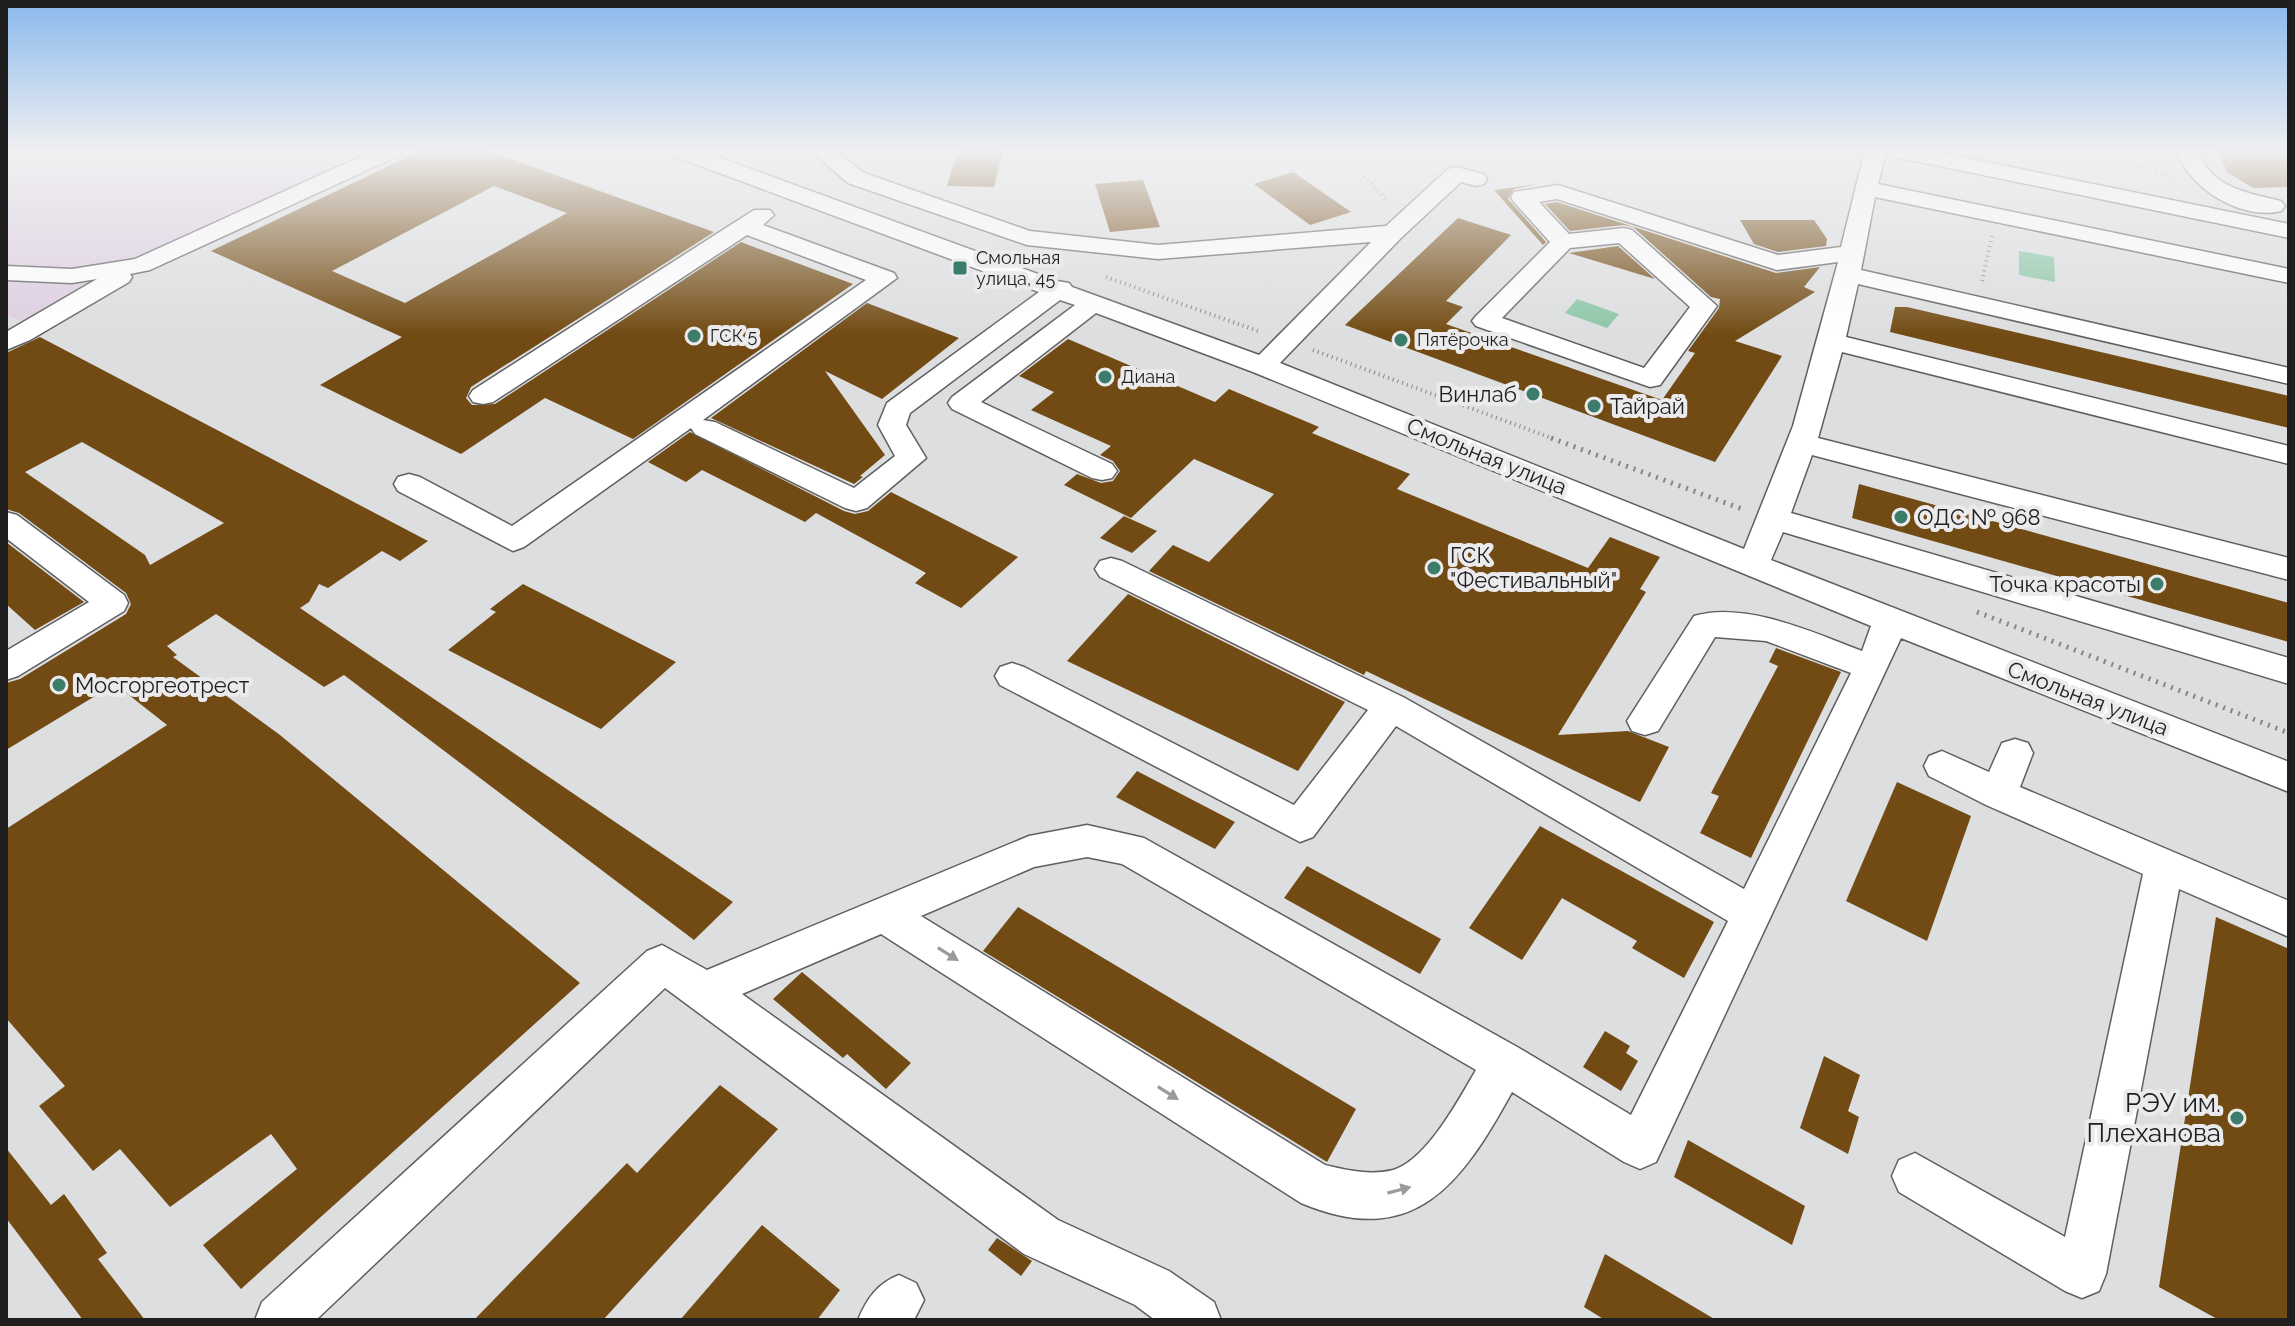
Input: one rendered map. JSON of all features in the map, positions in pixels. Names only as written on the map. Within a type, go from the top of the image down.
[{"type":"street","points":[[6,342],[141,265],[257,212]]},
{"type":"street","points":[[483,396],[767,212]]},
{"type":"street","name":"Смольная улица","points":[[848,212],[1263,366],[1889,620],[2289,777]]},
{"type":"street","points":[[953,212],[1027,238],[1158,252],[1330,237],[1400,227]]},
{"type":"street","points":[[1263,366],[1416,212]]},
{"type":"street","points":[[1536,212],[1563,242]]},
{"type":"street","points":[[1619,212],[1777,263],[1850,264],[1977,304],[2289,376]]},
{"type":"street","points":[[1753,564],[1774,519],[1802,443],[1832,342],[1860,212]]},
{"type":"street","points":[[1981,212],[2289,276]]},
{"type":"street","points":[[2196,212],[2289,231]]},
{"type":"street","points":[[409,484],[513,540],[885,278],[745,226]]},
{"type":"street","points":[[1624,235],[1704,306],[1650,379],[1485,321],[1563,242],[1624,235]]},
{"type":"street","points":[[1330,237],[1372,255]]},
{"type":"street","points":[[6,273],[72,276],[141,265]]},
{"type":"street","points":[[705,428],[856,501],[911,458],[892,425],[897,409],[1060,288]]},
{"type":"street","points":[[1095,302],[962,403],[1102,471]]},
{"type":"street","points":[[1832,342],[2289,455]]},
{"type":"street","points":[[1802,443],[2289,569]]},
{"type":"street","points":[[1774,519],[2289,671]]},
{"type":"street","points":[[6,522],[112,603],[6,667]]},
{"type":"street","points":[[1111,569],[1391,706],[1750,913]]},
{"type":"street","points":[[704,991],[1029,852],[1087,841],[1130,849],[1504,1063],[1640,1146],[1870,667],[1889,620]]},
{"type":"street","points":[[1645,721],[1706,624],[1769,629],[1870,667]]},
{"type":"street","points":[[1012,676],[1300,826],[1391,706]]},
{"type":"street","points":[[1999,794],[2015,753]]},
{"type":"street","points":[[1942,766],[1999,794],[2289,919]]},
{"type":"street","points":[[1915,1176],[2082,1274],[2164,866]]},
{"type":"street","points":[[882,913],[1317,1187],[1374,1197],[1415,1185],[1452,1152],[1504,1063]]},
{"type":"street","points":[[280,1320],[662,964],[704,991],[1041,1237],[1152,1288],[1196,1320]]},
{"type":"path","points":[[1388,212],[1400,227]]},
{"type":"path","points":[[1977,304],[1996,215]]},
{"type":"path","points":[[1289,341],[1741,510],[1747,497]]},
{"type":"path","points":[[2037,635],[2289,733]]},
{"type":"shaded area","points":[[6,212],[247,212],[20,321],[6,314]]},
{"type":"green space","points":[[2019,251],[2054,257],[2055,282],[2019,275]]},
{"type":"green space","points":[[1577,299],[1619,314],[1607,328],[1565,313]]},
{"type":"building","points":[[293,212],[445,212],[332,271],[405,303],[567,213],[564,212],[658,212],[714,232],[471,387],[466,398],[472,405],[495,404],[741,242],[853,284],[633,439],[545,398],[461,454],[320,385],[402,337],[211,251]]},
{"type":"building","points":[[1104,212],[1155,212],[1160,227],[1110,232]]},
{"type":"building","points":[[1292,212],[1351,212],[1310,225]]},
{"type":"building","points":[[1513,212],[1519,212],[1546,242],[1543,245]]},
{"type":"building","points":[[1552,212],[1587,212],[1776,273],[1820,267],[1804,287],[1815,292],[1735,341],[1782,356],[1715,462],[1345,325],[1458,218],[1511,235],[1446,301],[1463,307],[1446,324],[1662,400],[1695,353],[1688,351],[1719,308],[1720,299],[1711,297],[1633,227],[1624,225],[1570,231]]},
{"type":"building","points":[[1740,220],[1814,220],[1827,239],[1826,246],[1778,252],[1754,244]]},
{"type":"building","points":[[1618,246],[1655,279],[1569,253]]},
{"type":"building","points":[[867,303],[959,338],[882,399],[825,371],[885,455],[854,484],[711,418]]},
{"type":"building","points":[[1895,307],[1907,307],[2289,396],[2289,428],[1890,332]]},
{"type":"building","points":[[40,337],[428,541],[400,561],[382,551],[328,588],[319,584],[309,602],[300,608],[733,902],[694,940],[344,675],[324,687],[216,614],[167,646],[177,655],[173,657],[280,735],[580,983],[241,1289],[203,1245],[297,1169],[271,1134],[170,1207],[120,1149],[93,1171],[39,1106],[65,1086],[6,1018],[6,829],[167,725],[115,684],[6,750],[6,683],[20,679],[126,614],[131,604],[126,593],[19,513],[6,509],[6,353]],"holes":[[[82,442],[224,523],[150,565],[145,555],[25,472]]]},
{"type":"building","points":[[1068,339],[1215,402],[1229,389],[1319,427],[1312,433],[1410,474],[1397,489],[1588,568],[1610,537],[1660,557],[1640,589],[1646,592],[1558,735],[1628,731],[1669,747],[1640,802],[1366,671],[1364,675],[1149,571],[1173,545],[1209,562],[1274,494],[1194,459],[1131,518],[1064,485],[1077,474],[1101,483],[1113,481],[1120,471],[1113,461],[1100,455],[1111,446],[1031,410],[1054,392],[1019,376]]},
{"type":"building","points":[[690,432],[844,511],[855,514],[868,511],[891,492],[1018,557],[961,608],[915,583],[926,573],[816,513],[805,522],[702,470],[686,482],[648,462]]},
{"type":"building","points":[[1859,484],[2289,603],[2289,642],[1852,518]]},
{"type":"building","points":[[1124,516],[1157,531],[1132,553],[1100,538]]},
{"type":"building","points":[[6,542],[84,602],[35,630],[6,604]]},
{"type":"building","points":[[523,584],[676,662],[601,729],[448,650],[496,612],[490,609]]},
{"type":"building","points":[[1128,594],[1345,702],[1298,771],[1067,661]]},
{"type":"building","points":[[1776,648],[1841,672],[1751,858],[1700,833],[1719,796],[1711,793],[1778,666],[1769,662]]},
{"type":"building","points":[[1137,771],[1235,822],[1215,849],[1116,797]]},
{"type":"building","points":[[1897,782],[1971,816],[1927,941],[1846,901]]},
{"type":"building","points":[[1540,826],[1714,922],[1684,978],[1632,948],[1637,941],[1562,898],[1522,960],[1469,928]]},
{"type":"building","points":[[1307,866],[1441,939],[1420,974],[1284,898]]},
{"type":"building","points":[[1018,907],[1356,1109],[1327,1162],[983,951]]},
{"type":"building","name":"РЭУ им. Плеханова","points":[[2216,917],[2289,949],[2289,1320],[2219,1320],[2159,1287]]},
{"type":"building","points":[[802,972],[911,1063],[886,1089],[847,1054],[843,1058],[773,999]]},
{"type":"building","points":[[1605,1031],[1630,1046],[1626,1053],[1638,1061],[1621,1091],[1583,1067]]},
{"type":"building","points":[[1824,1056],[1860,1075],[1848,1111],[1859,1117],[1848,1154],[1800,1128]]},
{"type":"building","points":[[720,1085],[778,1129],[603,1320],[474,1320],[627,1163],[637,1173]]},
{"type":"building","points":[[1688,1140],[1805,1206],[1792,1245],[1674,1177]]},
{"type":"building","points":[[6,1148],[51,1205],[64,1194],[107,1253],[98,1259],[145,1320],[83,1320],[6,1218]]},
{"type":"building","points":[[762,1225],[840,1290],[817,1320],[680,1320]]},
{"type":"building","points":[[997,1238],[1032,1261],[1021,1276],[988,1250]]},
{"type":"building","points":[[1605,1254],[1716,1320],[1605,1320],[1584,1307]]},
{"type":"place","name":"Смольная улица, 45","points":[[960,268]]},
{"type":"place","name":"ГСК 5","points":[[694,336]]},
{"type":"place","name":"Пятёрочка","points":[[1401,340]]},
{"type":"place","name":"Диана","points":[[1105,377]]},
{"type":"place","name":"Винлаб","points":[[1533,394]]},
{"type":"place","name":"Тайрай","points":[[1594,406]]},
{"type":"place","name":"ОДС № 968","points":[[1901,517]]},
{"type":"place","name":"ГСК \"Фестивальный\"","points":[[1434,568]]},
{"type":"place","name":"Точка красоты","points":[[2157,584]]},
{"type":"place","name":"Мосгоргеотрест","points":[[59,685]]},
{"type":"place","name":"РЭУ им. Плеханова","points":[[2237,1118]]}]
